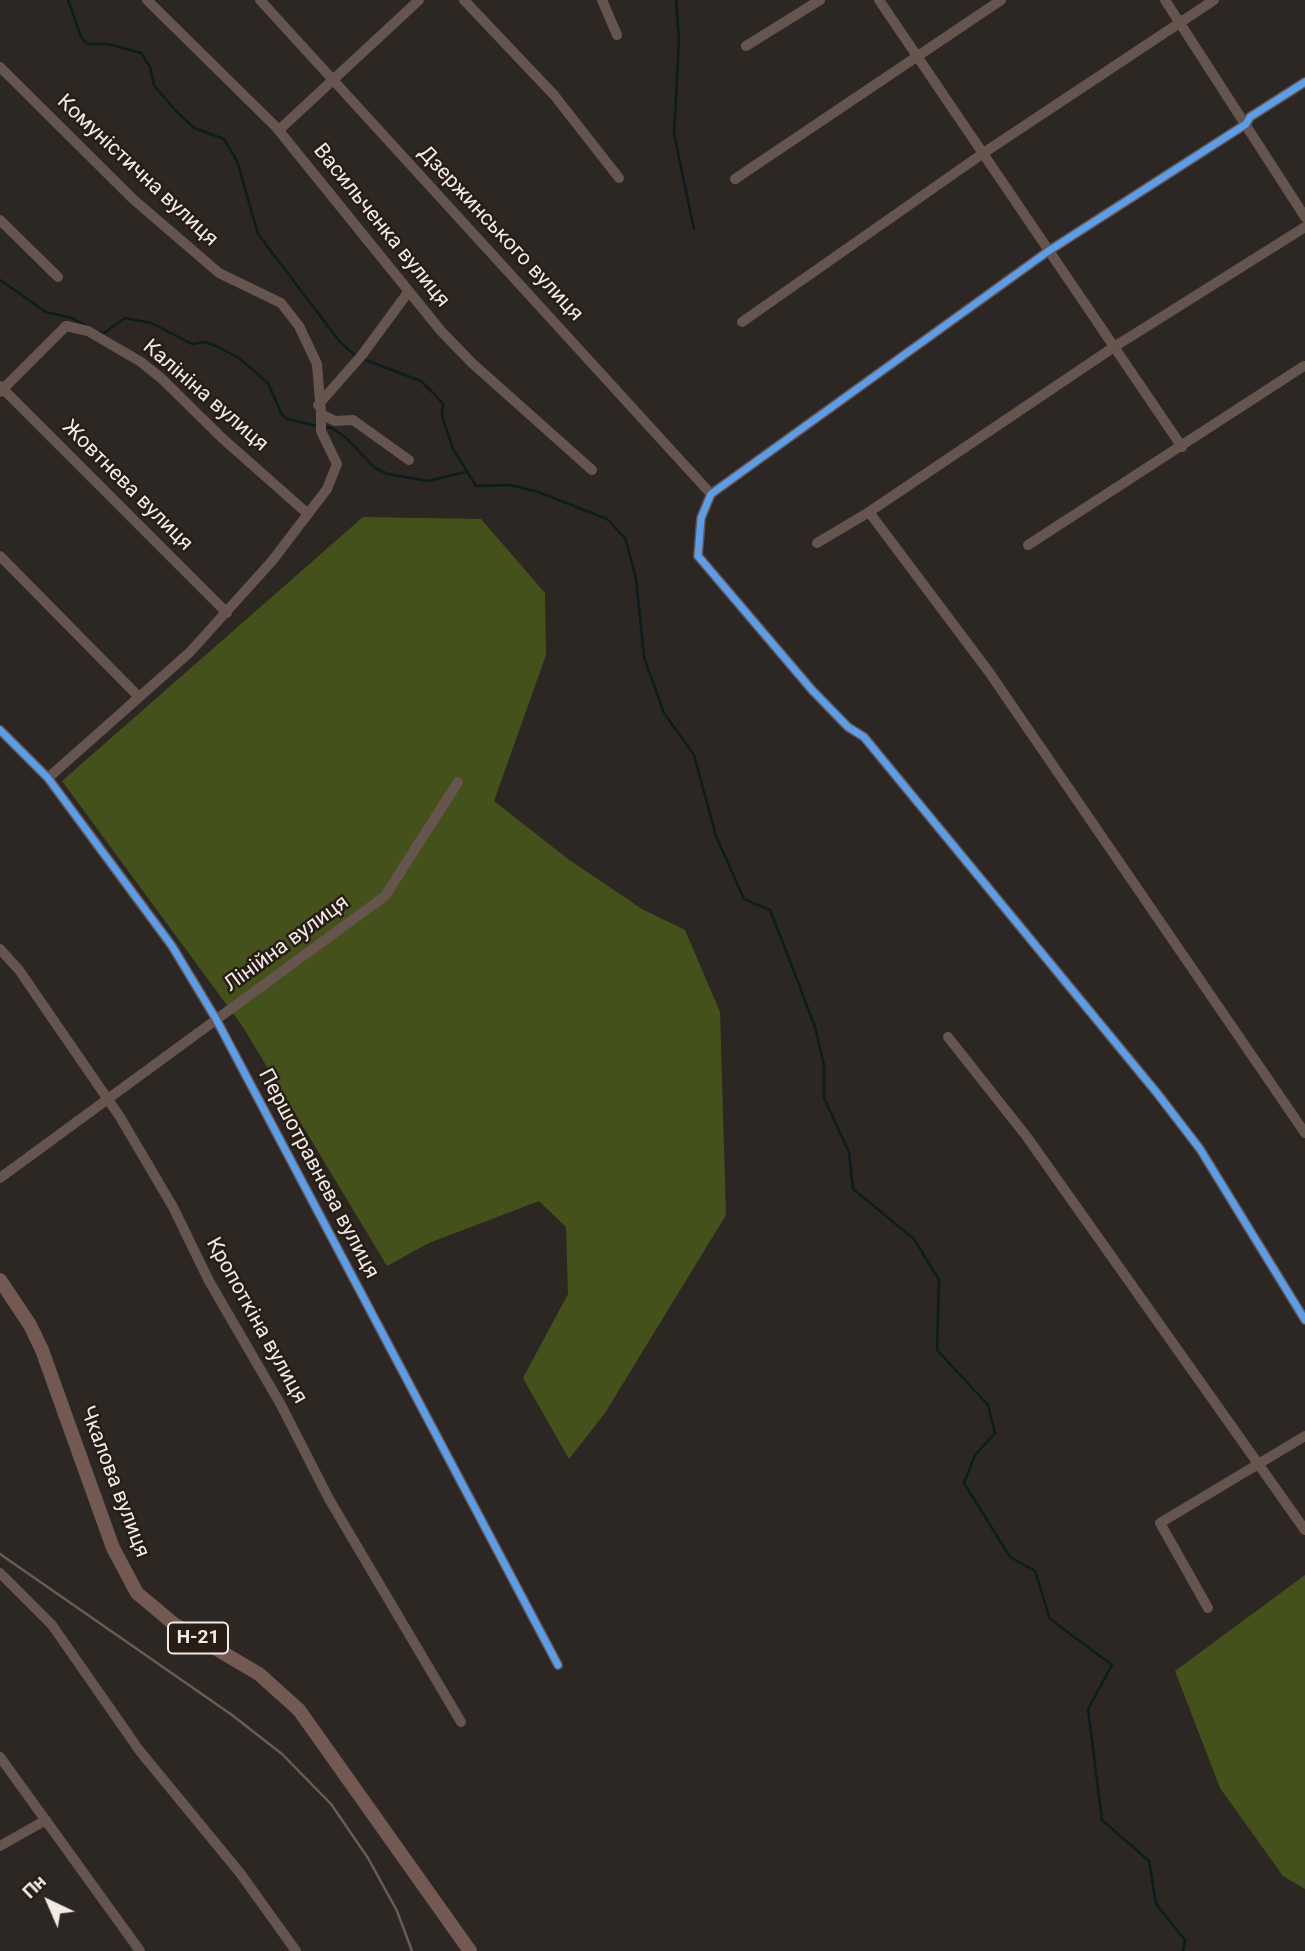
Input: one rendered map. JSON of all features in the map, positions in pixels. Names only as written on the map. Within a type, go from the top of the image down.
[{"type":"main road","name":"Чкалова вулиця","points":[[0,1280],[30,1325],[41,1350],[113,1548],[137,1593],[174,1624],[259,1674],[299,1710],[470,1951]]},
{"type":"street","name":"Васильченка вулиця","points":[[148,0],[279,130],[409,291],[472,363],[592,470]]},
{"type":"street","name":"Дзержинського вулиця","points":[[260,0],[498,264],[522,283],[711,494]]},
{"type":"street","points":[[279,130],[419,0]]},
{"type":"street","points":[[464,0],[554,95],[619,178]]},
{"type":"street","points":[[602,0],[617,34]]},
{"type":"street","points":[[747,46],[820,0]]},
{"type":"street","points":[[879,0],[1047,252],[1182,447]]},
{"type":"street","points":[[735,179],[1001,0]]},
{"type":"street","points":[[1165,0],[1305,217]]},
{"type":"street","points":[[742,322],[982,155],[1214,0]]},
{"type":"street","name":"Комуністична вулиця","points":[[0,67],[133,199],[219,273],[281,303],[299,326],[317,364],[320,419]]},
{"type":"street","points":[[1305,82],[1250,117],[1246,124],[1047,252],[711,494],[701,518],[698,556],[812,690],[848,727],[864,737],[1157,1093],[1200,1149],[1305,1320]]},
{"type":"street","points":[[0,220],[58,277]]},
{"type":"street","points":[[817,543],[869,512],[1114,347],[1305,227]]},
{"type":"street","points":[[320,419],[409,291]]},
{"type":"street","name":"Калініна вулиця","points":[[1,389],[66,326],[88,331],[141,362],[308,514]]},
{"type":"street","points":[[1028,545],[1304,366]]},
{"type":"street","name":"Жовтнева вулиця","points":[[1,389],[227,613]]},
{"type":"street","points":[[320,419],[353,420],[409,460]]},
{"type":"street","points":[[48,778],[139,697],[227,613],[327,489],[337,464],[320,419]]},
{"type":"street","points":[[869,512],[989,671],[1305,1133]]},
{"type":"street","points":[[0,556],[139,697]]},
{"type":"street","name":"Першотравнева вулиця","points":[[0,730],[48,778],[172,946],[216,1019],[558,1665]]},
{"type":"street","name":"Лінійна вулиця","points":[[0,1178],[385,896],[458,782]]},
{"type":"street","name":"Кропоткіна вулиця","points":[[0,949],[19,970],[108,1099],[173,1207],[209,1280],[281,1405],[329,1499],[461,1722]]},
{"type":"street","points":[[948,1037],[1027,1137],[1305,1530]]},
{"type":"street","points":[[1208,1608],[1160,1523],[1305,1436]]},
{"type":"street","points":[[0,1573],[52,1625],[139,1751],[240,1873],[296,1951]]},
{"type":"street","points":[[0,1757],[141,1951]]},
{"type":"street","points":[[0,1846],[46,1821]]},
{"type":"green space","points":[[363,517],[481,519],[545,593],[546,655],[494,801],[568,859],[642,909],[685,930],[720,1012],[726,1215],[605,1413],[569,1459],[523,1378],[568,1294],[566,1227],[539,1201],[429,1243],[387,1266],[243,1027],[62,781]]},
{"type":"green space","points":[[1305,1575],[1305,1889],[1283,1876],[1220,1788],[1175,1671]]},
{"type":"waterway","points":[[68,0],[81,37],[87,44],[108,44],[141,53],[150,67],[154,85],[174,109],[194,128],[224,139],[237,161],[258,234],[340,342],[357,357]]},
{"type":"waterway","points":[[676,0],[679,40],[674,134],[694,229]]},
{"type":"waterway","points":[[0,280],[46,312],[72,318],[87,326]]},
{"type":"waterway","points":[[99,332],[104,333],[125,318],[151,323],[192,344],[205,342],[216,346],[239,358],[268,383],[281,413],[287,419],[317,426]]},
{"type":"waterway","points":[[363,359],[421,381],[435,395],[443,404],[442,416],[453,449],[476,486],[510,485],[538,492],[607,519],[625,538],[636,578],[644,657],[664,713],[694,755],[716,836],[744,899],[770,910],[815,1027],[824,1065],[824,1098],[849,1152],[853,1189],[914,1239],[939,1280],[937,1350],[988,1405],[995,1433],[975,1455],[964,1483],[1010,1557],[1035,1571],[1050,1619],[1112,1665],[1088,1709],[1102,1820],[1149,1861],[1156,1904],[1185,1940],[1183,1951]]},
{"type":"waterway","points":[[324,427],[332,428],[346,438],[375,468],[388,474],[428,481],[465,472]]},
{"type":"railway","points":[[0,1554],[232,1715],[282,1754],[331,1804],[368,1858],[397,1911],[412,1951]]},
{"type":"cycle path","points":[[1305,82],[1250,117],[1246,124],[1047,252],[711,494],[701,518],[698,556],[812,690],[848,727],[864,737],[1157,1093],[1200,1149],[1305,1320]]},
{"type":"cycle path","points":[[0,730],[48,778],[172,946],[216,1019],[558,1665]]}]
